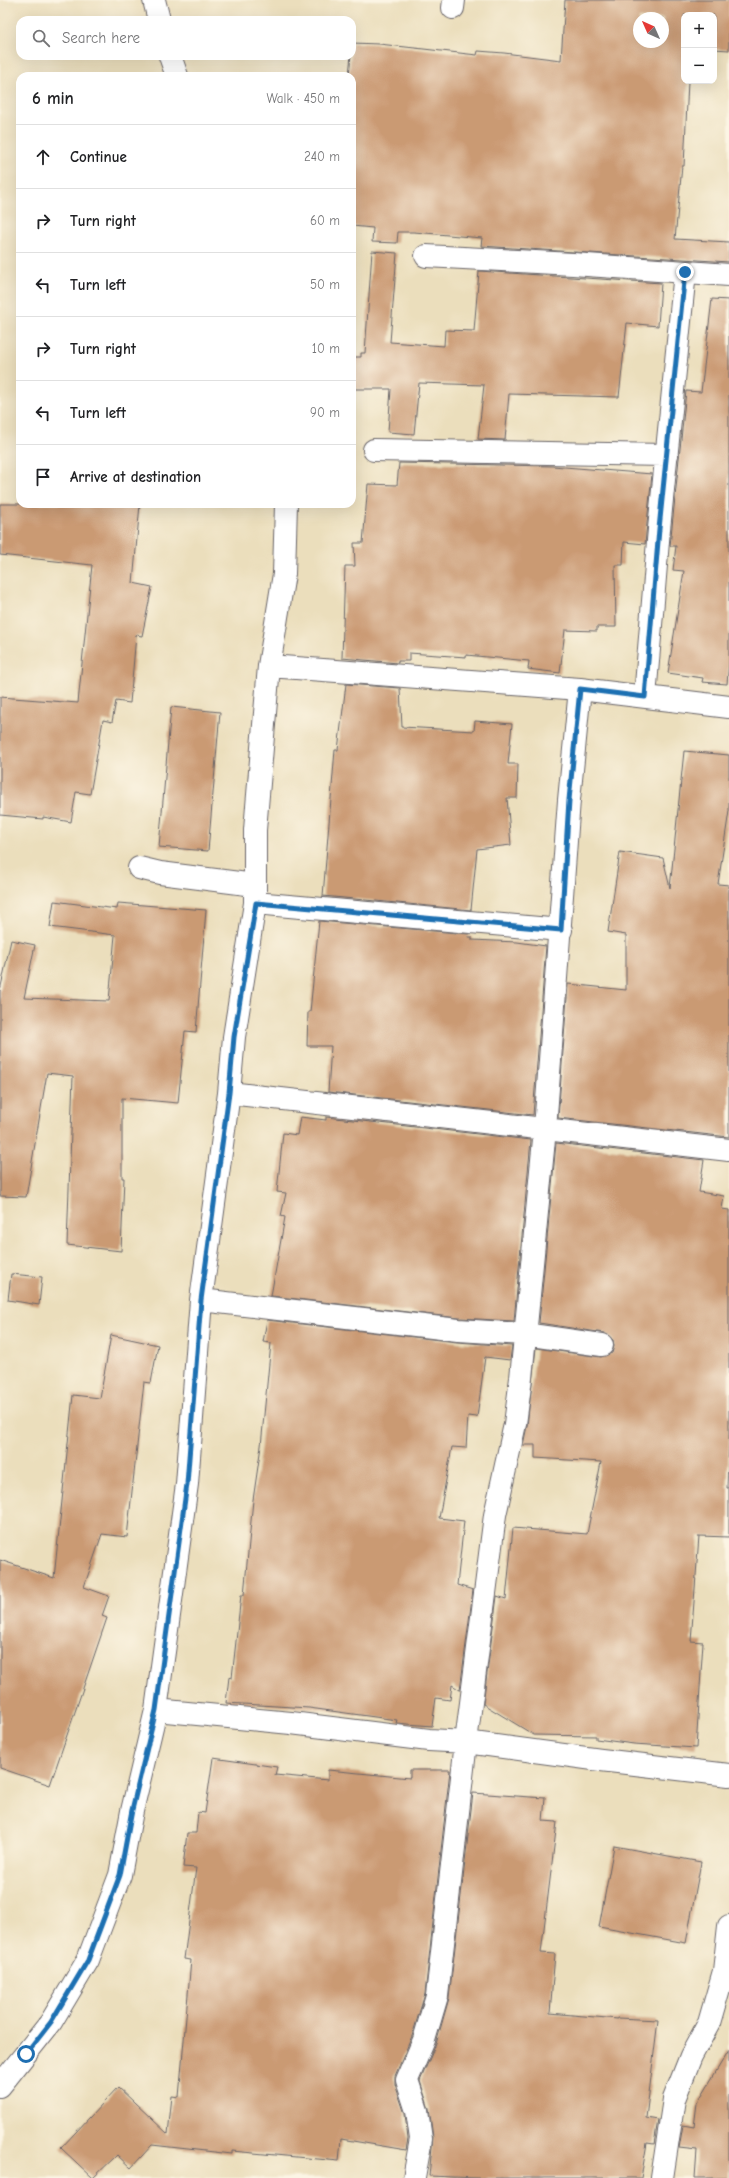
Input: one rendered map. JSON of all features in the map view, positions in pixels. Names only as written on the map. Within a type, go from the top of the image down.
[{"type":"street","points":[[154,0],[159,16]]},
{"type":"street","points":[[171,60],[176,72]]},
{"type":"street","points":[[426,256],[573,264],[729,275]]},
{"type":"street","points":[[645,697],[685,272]]},
{"type":"street","points":[[374,450],[667,455]]},
{"type":"street","points":[[0,2086],[51,2022],[88,1960],[120,1875],[132,1810],[156,1710],[187,1484],[201,1300],[229,1093],[234,1037],[255,894],[255,830],[269,666],[284,574],[286,508]]},
{"type":"street","points":[[269,666],[580,689],[729,707]]},
{"type":"street","points":[[414,2178],[421,2139],[417,2111],[407,2080],[424,2040],[437,1996],[466,1742],[495,1515],[515,1424],[545,1129],[561,930],[569,800],[580,689]]},
{"type":"street","points":[[139,868],[255,894],[561,930]]},
{"type":"street","points":[[229,1093],[729,1150]]},
{"type":"street","points":[[201,1300],[458,1330],[524,1334],[602,1345]]},
{"type":"street","points":[[156,1710],[291,1723],[429,1740],[466,1742],[729,1775]]},
{"type":"street","points":[[662,2178],[674,2099],[691,2056],[709,2023],[724,1971],[729,1926]]},
{"type":"building","points":[[565,0],[729,0],[729,50],[717,49],[717,12],[681,12],[681,84],[688,84],[684,166],[682,166],[675,239],[729,242],[729,262],[481,246],[482,238],[414,232],[398,232],[397,243],[372,242],[373,228],[356,226],[356,72],[349,72],[350,60],[356,60],[356,43],[379,44],[477,55],[478,51],[561,60]]},
{"type":"building","points":[[372,251],[397,253],[390,342],[444,346],[445,330],[474,331],[479,271],[661,283],[658,326],[627,323],[619,397],[509,394],[505,440],[478,439],[484,385],[419,383],[414,434],[388,432],[391,389],[356,389],[356,357],[361,357],[361,353],[365,353]]},
{"type":"building","points":[[712,299],[729,300],[729,661],[727,684],[702,682],[703,678],[668,673],[684,571],[673,570],[676,546],[670,546],[686,391],[701,392]]},
{"type":"building","points":[[399,463],[552,466],[652,474],[645,544],[624,542],[623,565],[615,565],[616,627],[597,627],[597,631],[565,630],[560,673],[528,669],[529,661],[466,655],[466,657],[409,653],[409,661],[398,661],[398,663],[342,658],[345,566],[355,566],[354,543],[363,543],[368,484],[397,485]]},
{"type":"building","points":[[0,504],[16,504],[16,508],[140,508],[133,583],[152,587],[142,636],[136,635],[130,703],[116,701],[112,722],[103,720],[90,794],[76,792],[71,822],[43,817],[43,819],[0,815],[0,697],[78,703],[92,565],[0,555]]},
{"type":"building","points":[[346,684],[400,688],[402,727],[474,731],[475,721],[512,724],[508,764],[518,764],[517,798],[507,798],[511,845],[477,849],[471,910],[323,896],[335,750],[338,750]]},
{"type":"building","points":[[171,707],[220,712],[208,851],[159,847]]},
{"type":"building","points":[[684,751],[729,755],[729,811],[718,884],[729,885],[729,1137],[558,1118],[568,984],[626,990],[626,935],[608,932],[620,852],[663,858],[670,888]]},
{"type":"building","points":[[54,901],[117,909],[118,903],[206,910],[196,1032],[185,1031],[178,1103],[122,1098],[122,1178],[124,1178],[121,1251],[67,1245],[73,1076],[47,1073],[26,1197],[0,1196],[0,991],[11,940],[35,945],[24,998],[109,1001],[115,935],[50,927]]},
{"type":"building","points":[[319,921],[469,934],[468,937],[472,937],[472,940],[517,942],[546,946],[533,1115],[328,1092],[331,1046],[307,1046],[308,1012],[310,1012]]},
{"type":"building","points":[[300,1117],[326,1120],[326,1117],[531,1140],[514,1321],[459,1318],[271,1296],[285,1217],[281,1216],[286,1193],[277,1192],[283,1133],[297,1135]]},
{"type":"building","points":[[556,1143],[704,1160],[699,1192],[724,1196],[722,1209],[729,1210],[729,1444],[727,1488],[729,1488],[729,1537],[699,1536],[691,1641],[703,1642],[696,1748],[634,1744],[596,1739],[596,1736],[534,1735],[483,1704],[497,1596],[506,1599],[513,1528],[587,1534],[601,1462],[535,1458],[535,1445],[523,1445],[527,1426],[536,1348],[601,1357],[612,1353],[614,1346],[613,1340],[604,1333],[539,1323]]},
{"type":"building","points":[[11,1274],[42,1277],[39,1305],[8,1300]]},
{"type":"building","points":[[267,1320],[457,1342],[512,1346],[510,1360],[485,1357],[477,1417],[468,1416],[466,1448],[452,1447],[439,1518],[464,1521],[457,1585],[473,1590],[460,1690],[452,1685],[450,1700],[436,1698],[432,1726],[396,1723],[397,1720],[309,1708],[226,1703],[229,1677],[232,1678],[241,1595],[244,1595],[253,1500],[261,1446],[271,1343],[263,1342]]},
{"type":"building","points":[[111,1335],[158,1345],[151,1383],[144,1382],[127,1537],[102,1534],[84,1587],[109,1596],[102,1616],[107,1618],[50,1785],[0,1768],[0,1560],[54,1578],[73,1395],[100,1398]]},
{"type":"building","points":[[213,1758],[277,1767],[275,1775],[328,1780],[328,1770],[410,1778],[410,1770],[450,1770],[425,1994],[412,2036],[395,2076],[395,2084],[405,2114],[408,2139],[406,2150],[341,2139],[339,2161],[232,2151],[232,2154],[152,2145],[131,2168],[117,2155],[93,2178],[61,2148],[118,2087],[168,2134],[172,2096],[179,2097],[191,1960],[184,1959],[196,1868],[183,1867],[187,1833],[196,1833],[198,1812],[205,1813]]},
{"type":"building","points":[[473,1793],[545,1798],[543,1821],[557,1822],[541,1953],[555,1954],[550,2013],[618,2019],[658,2020],[646,2118],[658,2120],[654,2144],[647,2143],[641,2178],[477,2178],[429,2176],[433,2137],[429,2109],[420,2081],[436,2044],[449,1998]]},
{"type":"building","points":[[614,1846],[701,1862],[686,1943],[599,1927]]},
{"type":"building","points":[[729,2050],[729,2178],[695,2178],[697,2150],[679,2148],[683,2125],[694,2127],[697,2103]]},
{"type":"route","points":[[26,2054],[51,2022],[88,1960],[120,1875],[132,1810],[156,1710],[187,1484],[201,1300],[229,1093],[234,1037],[256,903],[561,930],[569,800],[580,689],[645,697],[659,529],[685,272]]}]
